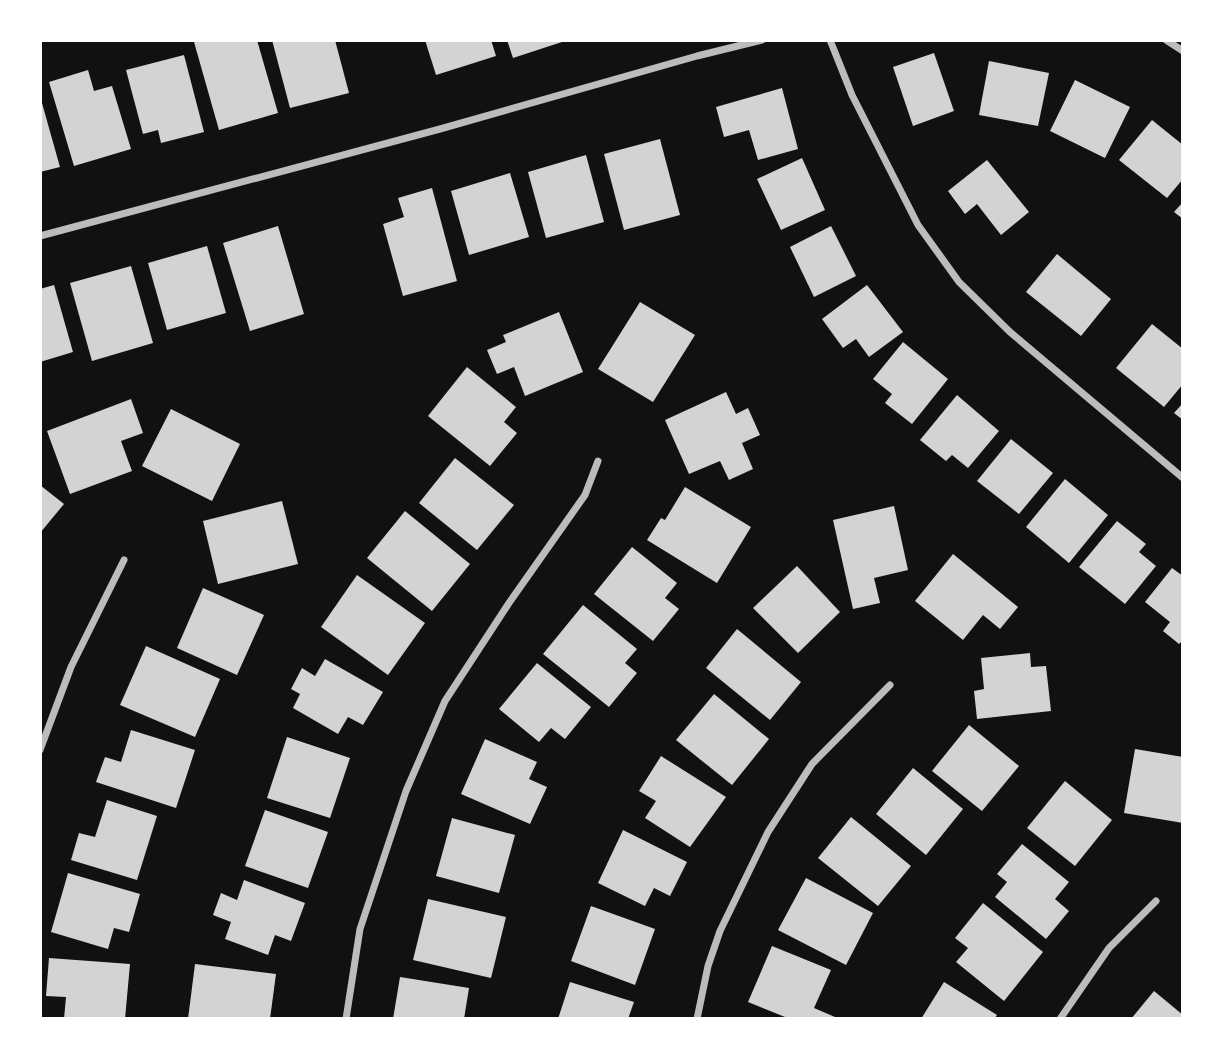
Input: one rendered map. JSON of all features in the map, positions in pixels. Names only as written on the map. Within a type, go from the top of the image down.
[{"type":"street","points":[[40,236],[762,40]]},
{"type":"street","points":[[830,40],[852,95],[918,225],[959,282],[1010,332],[1183,478]]},
{"type":"street","points":[[1166,40],[1183,51]]},
{"type":"street","points":[[346,1019],[360,929],[406,791],[445,701],[509,603],[585,495],[598,461]]},
{"type":"street","points":[[40,750],[71,667],[124,560]]},
{"type":"street","points":[[697,1019],[708,966],[720,931],[768,832],[812,764],[890,685]]},
{"type":"street","points":[[1060,1019],[1109,948],[1156,901]]},
{"type":"building","points":[[257,40],[278,113],[219,130],[194,42]]},
{"type":"building","points":[[272,40],[335,40],[349,93],[290,108]]},
{"type":"building","points":[[425,40],[491,40],[496,56],[436,75]]},
{"type":"building","points":[[507,40],[565,40],[565,41],[513,58]]},
{"type":"building","points":[[934,53],[954,111],[913,126],[893,67]]},
{"type":"building","points":[[184,55],[204,132],[161,143],[158,130],[143,134],[126,70]]},
{"type":"building","points":[[989,61],[1049,73],[1038,126],[979,115]]},
{"type":"building","points":[[88,70],[94,91],[112,86],[131,149],[74,166],[49,82]]},
{"type":"building","points":[[1075,80],[1130,107],[1105,158],[1050,131]]},
{"type":"building","points":[[782,88],[798,149],[758,160],[749,130],[724,137],[716,107]]},
{"type":"building","points":[[40,96],[60,167],[40,172]]},
{"type":"building","points":[[1152,120],[1183,145],[1183,179],[1167,198],[1119,160]]},
{"type":"building","points":[[660,139],[680,215],[624,230],[604,154]]},
{"type":"building","points":[[586,155],[604,222],[546,238],[528,172]]},
{"type":"building","points":[[802,158],[825,210],[781,230],[757,179]]},
{"type":"building","points":[[987,160],[1029,212],[1001,235],[977,204],[965,214],[948,191]]},
{"type":"building","points":[[510,173],[529,237],[469,255],[451,191]]},
{"type":"building","points":[[432,188],[457,281],[403,296],[383,224],[404,217],[398,198]]},
{"type":"building","points":[[1183,202],[1183,219],[1174,212]]},
{"type":"building","points":[[278,226],[304,314],[250,331],[223,243]]},
{"type":"building","points":[[831,226],[856,276],[814,297],[790,247]]},
{"type":"building","points":[[207,246],[226,313],[167,330],[148,263]]},
{"type":"building","points":[[1057,254],[1111,299],[1081,336],[1026,292]]},
{"type":"building","points":[[131,266],[153,343],[92,361],[70,283]]},
{"type":"building","points":[[54,285],[73,352],[40,362],[40,289]]},
{"type":"building","points":[[867,285],[903,332],[869,357],[856,339],[843,348],[822,319]]},
{"type":"building","points":[[640,302],[695,335],[653,402],[598,369]]},
{"type":"building","points":[[559,312],[583,372],[525,396],[514,367],[497,374],[487,350],[506,342],[503,335]]},
{"type":"building","points":[[1152,324],[1183,349],[1183,384],[1164,407],[1116,368]]},
{"type":"building","points":[[903,342],[948,379],[912,424],[885,403],[892,394],[873,379]]},
{"type":"building","points":[[467,367],[516,407],[504,422],[517,433],[490,466],[428,416]]},
{"type":"building","points":[[726,392],[736,414],[748,408],[760,435],[742,443],[753,469],[729,480],[720,461],[689,474],[665,420]]},
{"type":"building","points":[[957,395],[999,431],[968,468],[952,455],[946,461],[920,440]]},
{"type":"building","points":[[131,399],[143,433],[121,441],[132,471],[70,494],[47,431]]},
{"type":"building","points":[[1183,403],[1183,420],[1174,413]]},
{"type":"building","points":[[171,409],[240,444],[212,501],[142,466]]},
{"type":"building","points":[[1011,439],[1053,473],[1019,514],[977,481]]},
{"type":"building","points":[[455,458],[514,505],[477,550],[419,503]]},
{"type":"building","points":[[1065,479],[1108,515],[1069,563],[1026,527]]},
{"type":"building","points":[[40,485],[64,504],[40,533]]},
{"type":"building","points":[[685,487],[751,527],[717,583],[647,540],[661,518],[665,520]]},
{"type":"building","points":[[282,501],[298,564],[218,584],[203,521]]},
{"type":"building","points":[[894,506],[908,570],[874,578],[880,603],[853,609],[833,520]]},
{"type":"building","points":[[405,511],[470,564],[432,611],[367,558]]},
{"type":"building","points":[[1117,521],[1146,544],[1139,552],[1156,566],[1125,604],[1079,567]]},
{"type":"building","points":[[632,547],[677,583],[665,598],[679,609],[653,641],[594,594]]},
{"type":"building","points":[[953,554],[1018,607],[1000,629],[983,615],[963,640],[915,601]]},
{"type":"building","points":[[797,566],[840,612],[798,653],[753,608]]},
{"type":"building","points":[[1172,568],[1183,576],[1183,640],[1179,644],[1163,631],[1170,622],[1145,602]]},
{"type":"building","points":[[357,575],[425,623],[388,675],[321,627]]},
{"type":"building","points":[[203,588],[264,615],[237,675],[177,648]]},
{"type":"building","points":[[583,605],[637,649],[625,663],[637,673],[609,707],[543,654]]},
{"type":"building","points":[[737,629],[801,682],[770,720],[706,668]]},
{"type":"building","points":[[146,646],[220,679],[195,737],[120,705]]},
{"type":"building","points":[[1030,653],[1031,667],[1046,666],[1051,711],[977,719],[974,691],[984,689],[981,658]]},
{"type":"building","points":[[325,659],[383,692],[363,725],[348,717],[338,734],[293,708],[300,694],[291,689],[302,668],[315,676]]},
{"type":"building","points":[[537,663],[591,707],[565,739],[551,728],[539,742],[499,709]]},
{"type":"building","points":[[714,694],[769,739],[732,785],[676,740]]},
{"type":"building","points":[[969,725],[1019,766],[982,811],[932,771]]},
{"type":"building","points":[[131,730],[195,750],[176,808],[96,782],[105,757],[121,762]]},
{"type":"building","points":[[287,737],[350,758],[330,818],[267,798]]},
{"type":"building","points":[[485,739],[537,762],[529,779],[547,787],[530,824],[461,794]]},
{"type":"building","points":[[1135,749],[1183,757],[1183,823],[1124,813]]},
{"type":"building","points":[[661,756],[726,797],[690,847],[645,818],[656,801],[639,791]]},
{"type":"building","points":[[913,768],[963,809],[926,855],[876,814]]},
{"type":"building","points":[[1065,781],[1112,820],[1075,866],[1027,828]]},
{"type":"building","points":[[107,800],[157,816],[137,880],[71,860],[79,833],[95,837]]},
{"type":"building","points":[[265,810],[328,832],[308,888],[245,866]]},
{"type":"building","points":[[851,817],[911,866],[878,906],[818,858]]},
{"type":"building","points":[[452,818],[515,835],[499,893],[436,876]]},
{"type":"building","points":[[623,830],[687,862],[670,896],[654,888],[645,906],[598,883]]},
{"type":"building","points":[[1022,844],[1069,882],[1055,899],[1069,911],[1046,939],[995,897],[1007,882],[997,874]]},
{"type":"building","points":[[68,873],[140,894],[129,932],[114,928],[108,949],[51,932]]},
{"type":"building","points":[[806,878],[873,913],[846,965],[778,930]]},
{"type":"building","points":[[244,880],[305,903],[291,941],[275,935],[268,955],[225,939],[231,922],[213,915],[221,893],[237,900]]},
{"type":"building","points":[[428,899],[506,917],[491,978],[413,960]]},
{"type":"building","points":[[983,903],[1043,952],[1004,1001],[956,962],[968,948],[955,938]]},
{"type":"building","points":[[591,906],[655,929],[635,985],[571,961]]},
{"type":"building","points":[[772,946],[831,970],[814,1008],[835,1019],[790,1019],[748,1002]]},
{"type":"building","points":[[49,958],[130,964],[125,1019],[64,1019],[66,997],[46,996]]},
{"type":"building","points":[[195,964],[276,974],[270,1019],[188,1019]]},
{"type":"building","points":[[400,977],[469,988],[464,1019],[393,1019]]},
{"type":"building","points":[[570,982],[634,1002],[628,1019],[558,1019]]},
{"type":"building","points":[[944,982],[997,1015],[994,1019],[921,1019]]},
{"type":"building","points":[[1154,991],[1183,1015],[1183,1019],[1131,1019]]}]
